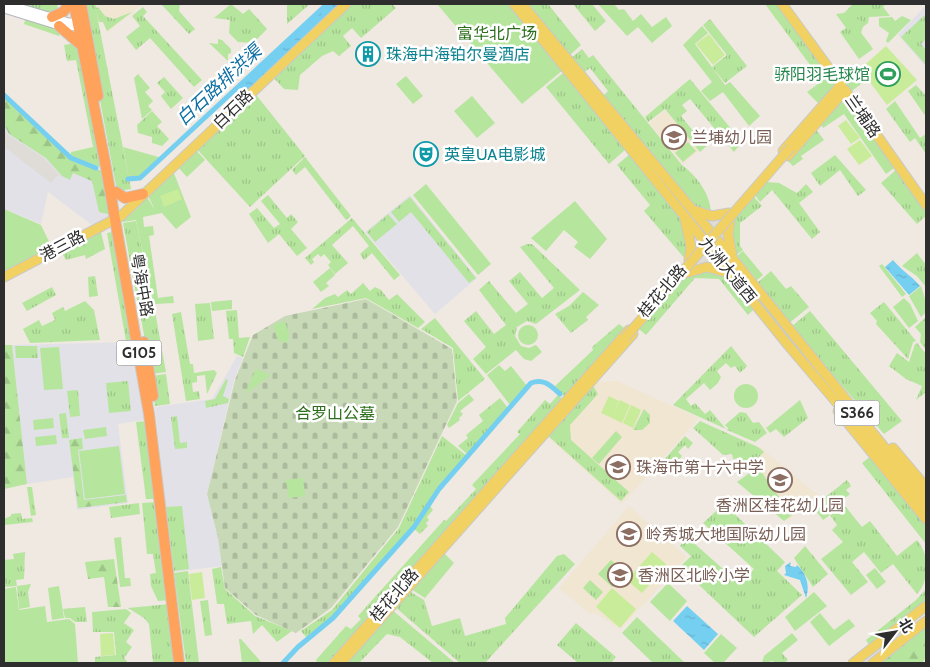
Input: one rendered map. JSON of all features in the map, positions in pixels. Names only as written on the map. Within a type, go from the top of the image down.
[{"type":"highway","points":[[70,4],[56,21],[81,45]]},
{"type":"highway","name":"粤海中路","points":[[74,4],[81,24],[116,192],[118,217],[149,414],[178,663]]},
{"type":"highway","name":"粤海中路","points":[[81,4],[81,45],[150,375],[184,663]]},
{"type":"highway","points":[[116,192],[120,196],[128,198],[144,194]]},
{"type":"main road","name":"白石路","points":[[118,217],[346,4]]},
{"type":"main road","name":"S366","points":[[508,4],[565,62]]},
{"type":"main road","points":[[514,4],[536,26]]},
{"type":"main road","points":[[522,4],[536,26]]},
{"type":"main road","name":"S366","points":[[526,4],[565,62]]},
{"type":"main road","name":"兰埔路","points":[[782,4],[926,205]]},
{"type":"main road","name":"九洲大道西","points":[[536,26],[788,345],[926,508]]},
{"type":"main road","name":"九洲大道西","points":[[565,62],[693,210],[926,499]]},
{"type":"main road","points":[[733,259],[728,238],[729,217],[843,88]]},
{"type":"main road","points":[[617,347],[798,139]]},
{"type":"main road","points":[[693,210],[712,216],[729,217]]},
{"type":"main road","name":"港三路","points":[[4,277],[118,217]]},
{"type":"main road","points":[[685,217],[691,246],[688,260]]},
{"type":"main road","name":"桂花北路","points":[[334,663],[617,347],[686,273],[696,261],[694,258],[688,260],[617,347],[341,663]]},
{"type":"main road","points":[[686,273],[707,267],[731,273]]},
{"type":"main road","points":[[788,327],[926,487]]},
{"type":"main road","points":[[788,345],[926,514]]},
{"type":"main road","points":[[788,345],[848,424],[926,519]]},
{"type":"main road","points":[[853,663],[925,611]]},
{"type":"main road","points":[[873,663],[926,621]]},
{"type":"street","points":[[8,4],[56,21]]},
{"type":"street","points":[[4,9],[56,21],[81,24]]},
{"type":"shaded area","points":[[95,4],[143,4],[107,33],[103,23],[98,22]]},
{"type":"shaded area","points":[[926,5],[926,67],[898,35]]},
{"type":"shaded area","points":[[4,96],[71,158],[106,172],[115,218],[96,228],[48,192],[41,224],[4,209]]},
{"type":"shaded area","name":"兰埔幼儿园","points":[[665,110],[699,151],[683,164],[649,123]]},
{"type":"shaded area","points":[[4,127],[8,135],[44,158],[61,177],[57,176],[51,183],[4,147]]},
{"type":"shaded area","points":[[410,195],[477,278],[435,314],[365,232]]},
{"type":"shaded area","points":[[695,208],[712,214],[728,211],[735,219],[731,224],[735,258],[738,262],[727,271],[700,267],[690,257],[686,216]]},
{"type":"shaded area","points":[[137,342],[149,419],[118,424],[128,503],[77,510],[73,477],[27,484],[12,345]]},
{"type":"shaded area","points":[[237,356],[243,358],[234,380],[207,494],[218,538],[222,566],[173,572],[155,407],[212,399]]},
{"type":"shaded area","name":"珠海市第十六中学","points":[[617,381],[699,418],[622,504],[544,434],[590,382]]},
{"type":"shaded area","name":"香洲区桂花幼儿园","points":[[760,447],[819,496],[789,520],[750,462],[753,453]]},
{"type":"shaded area","name":"香洲区北岭小学","points":[[629,506],[687,557],[621,629],[595,613],[590,614],[559,588]]},
{"type":"shaded area","points":[[902,627],[907,634],[870,663],[856,663]]},
{"type":"green space","points":[[4,4],[57,4],[60,21]]},
{"type":"green space","points":[[82,4],[95,4],[96,8],[98,7],[105,16],[114,19],[132,12],[107,31],[103,22],[99,22],[96,10],[131,189],[117,191]]},
{"type":"green space","points":[[161,4],[180,4],[179,11],[195,29],[189,34]]},
{"type":"green space","points":[[231,4],[243,14],[249,9],[267,29],[253,43],[238,42],[229,33],[230,20],[214,18]]},
{"type":"green space","points":[[287,4],[310,4],[287,24]]},
{"type":"green space","points":[[349,4],[392,4],[396,8],[361,38],[352,28],[343,36],[351,46],[339,56],[333,51],[322,56],[300,75],[298,90],[284,89],[272,76]]},
{"type":"green space","name":"富华北广场","points":[[437,4],[508,4],[563,70],[522,104]]},
{"type":"green space","points":[[527,4],[548,4],[581,45],[569,56]]},
{"type":"green space","points":[[573,4],[592,4],[606,21],[595,31]]},
{"type":"green space","points":[[598,4],[614,4],[619,10],[624,9],[633,21],[641,14],[652,27],[666,17],[672,26],[652,43],[638,27],[627,36]]},
{"type":"green space","points":[[765,4],[781,4],[840,85],[821,106],[807,92],[822,81]]},
{"type":"green space","points":[[886,4],[883,7],[890,16],[869,17],[868,23],[859,30],[873,49],[859,59],[840,32],[846,28],[836,14],[844,13],[852,5]]},
{"type":"green space","points":[[143,7],[147,12],[143,16],[202,80],[194,87],[150,38],[136,50],[126,37],[140,26],[132,16]]},
{"type":"green space","points":[[27,13],[63,25],[59,36],[24,24]]},
{"type":"green space","points":[[926,14],[926,39],[921,44],[926,50],[925,64],[901,37]]},
{"type":"green space","points":[[902,16],[911,20],[888,43],[886,41],[889,33],[879,26],[879,18],[892,17],[895,21]]},
{"type":"green space","points":[[856,18],[864,23],[861,33],[871,46],[866,53],[855,42],[853,29]]},
{"type":"green space","points":[[710,19],[747,66],[725,83],[712,67],[727,55],[703,25]]},
{"type":"green space","points":[[702,26],[708,33],[695,44],[725,85],[730,82],[760,116],[749,126],[723,92],[710,101],[701,91],[712,82],[683,45]]},
{"type":"green space","points":[[709,34],[725,55],[713,65],[696,44]]},
{"type":"green space","points":[[218,39],[222,40],[231,49],[231,53],[228,54],[228,61],[209,43],[218,44]]},
{"type":"green space","points":[[82,42],[105,169],[71,156],[71,152],[93,147],[76,60],[67,61],[64,45]]},
{"type":"green space","name":"骄阳羽毛球馆","points":[[886,46],[917,80],[887,105],[860,69]]},
{"type":"green space","points":[[886,48],[868,79],[849,93],[844,85]]},
{"type":"green space","points":[[582,49],[589,58],[593,55],[682,165],[698,180],[708,199],[711,212],[695,206],[602,97],[608,91],[590,68],[582,74],[570,59]]},
{"type":"green space","points":[[563,73],[626,149],[609,164],[546,87]]},
{"type":"green space","points":[[138,74],[150,88],[145,92],[153,101],[148,106],[152,110],[142,119],[134,78]]},
{"type":"green space","points":[[406,76],[423,96],[413,104],[396,84]]},
{"type":"green space","points":[[164,77],[183,98],[171,109],[161,96],[165,92],[157,83]]},
{"type":"green space","points":[[690,79],[742,142],[734,152],[690,99],[682,105],[687,111],[681,116],[698,137],[704,132],[712,141],[700,152],[665,109],[648,122],[645,117]]},
{"type":"green space","points":[[916,85],[926,96],[926,117],[908,91]]},
{"type":"green space","points":[[253,91],[305,156],[250,207],[194,146]]},
{"type":"green space","points":[[845,93],[897,166],[886,174],[844,114],[823,128],[819,122]]},
{"type":"green space","points":[[472,96],[495,123],[477,138],[454,111]]},
{"type":"green space","points":[[4,97],[71,159],[105,173],[112,215],[99,212],[92,181],[73,173],[70,180],[62,176],[46,158],[9,134],[4,124]]},
{"type":"green space","points":[[895,101],[920,138],[926,134],[926,154],[915,138],[910,142],[886,109]]},
{"type":"green space","points":[[152,111],[162,122],[157,126],[169,139],[162,146],[152,143],[152,137],[138,133],[137,125]]},
{"type":"green space","points":[[846,120],[860,138],[851,144],[838,126]]},
{"type":"green space","points":[[815,128],[824,140],[801,156],[803,159],[793,166],[787,160]]},
{"type":"green space","points":[[860,140],[872,156],[859,165],[847,149]]},
{"type":"green space","points":[[688,142],[696,151],[683,162],[675,153]]},
{"type":"green space","points":[[123,147],[162,158],[140,178],[129,179]]},
{"type":"green space","points":[[194,148],[205,160],[187,177],[176,165]]},
{"type":"green space","points":[[630,154],[683,217],[688,235],[686,260],[644,211],[650,205],[617,165]]},
{"type":"green space","points":[[835,155],[866,190],[858,196],[840,170],[820,186],[811,173]]},
{"type":"green space","points":[[305,157],[351,216],[346,220],[305,167],[296,175],[292,170]]},
{"type":"green space","points":[[172,168],[191,217],[176,229],[162,213],[143,217],[144,227],[153,226],[154,235],[149,236],[158,298],[173,296],[174,303],[154,304],[136,220],[123,222],[122,216],[145,194],[154,208],[146,192]]},
{"type":"green space","points":[[897,169],[926,209],[926,216],[917,224],[881,183]]},
{"type":"green space","points":[[767,182],[779,183],[797,193],[806,184],[813,192],[799,203],[820,232],[812,239],[772,190],[760,202],[755,195]]},
{"type":"green space","points":[[426,184],[491,264],[478,275],[413,195]]},
{"type":"green space","points":[[178,189],[182,199],[164,207],[160,196]]},
{"type":"green space","points":[[268,195],[287,218],[291,214],[298,222],[291,229],[307,248],[297,256],[279,234],[268,243],[249,214],[257,208],[274,228],[280,224],[261,201]]},
{"type":"green space","points":[[410,197],[476,278],[469,283],[411,212],[399,222],[391,212]]},
{"type":"green space","points":[[754,197],[762,206],[740,223],[740,246],[743,250],[735,256],[733,223]]},
{"type":"green space","points":[[575,201],[607,239],[590,259],[574,247],[578,242],[564,230],[546,251],[531,238]]},
{"type":"green space","points":[[4,209],[41,225],[53,250],[4,276]]},
{"type":"green space","points":[[388,214],[397,224],[375,242],[367,232]]},
{"type":"green space","points":[[352,218],[400,275],[394,280],[372,253],[364,260],[360,254],[369,246],[353,226],[332,245],[348,263],[335,274],[328,265],[331,262],[324,254],[321,257],[318,254],[312,259],[314,262],[311,265],[305,258]]},
{"type":"green space","points":[[136,221],[154,304],[138,305],[123,223]]},
{"type":"green space","points":[[100,228],[105,249],[86,259],[85,255],[66,260],[60,249]]},
{"type":"green space","points":[[116,231],[136,341],[126,341],[107,233]]},
{"type":"green space","points":[[532,244],[580,290],[536,324],[527,321],[517,327],[515,336],[521,346],[529,348],[536,345],[542,352],[531,361],[524,359],[516,350],[486,374],[473,359],[486,347],[464,321],[476,311],[494,334],[506,325],[479,290],[489,281],[516,313],[528,304],[509,281],[520,272],[542,298],[554,288],[520,247]]},
{"type":"green space","points":[[743,251],[763,275],[757,280],[737,256]]},
{"type":"green space","points":[[917,253],[926,265],[926,287],[917,276],[902,266]]},
{"type":"green space","points":[[882,264],[906,294],[902,297],[879,266]]},
{"type":"green space","points":[[330,268],[335,275],[326,283],[329,286],[321,292],[313,282]]},
{"type":"green space","points":[[707,268],[730,274],[756,307],[748,315],[719,279],[695,278],[646,335],[639,329],[687,274]]},
{"type":"green space","points":[[771,271],[786,289],[791,286],[809,307],[788,324],[756,284]]},
{"type":"green space","points":[[95,276],[98,296],[89,297],[88,277]]},
{"type":"green space","points":[[363,283],[370,291],[375,287],[381,290],[389,300],[397,294],[425,322],[418,328],[366,298],[312,309],[325,298],[335,294],[338,297],[347,290],[351,294]]},
{"type":"green space","points":[[921,286],[926,302],[926,312],[921,317],[909,296]]},
{"type":"green space","points":[[52,287],[56,295],[27,311],[22,303]]},
{"type":"green space","points":[[583,292],[599,305],[586,317],[588,320],[571,333],[555,314],[569,306]]},
{"type":"green space","points":[[904,298],[910,304],[918,321],[909,328],[893,307]]},
{"type":"green space","name":"合罗山公墓","points":[[366,299],[452,349],[457,401],[398,527],[331,608],[296,633],[256,615],[225,588],[218,538],[207,494],[235,380],[253,335],[285,316]]},
{"type":"green space","points":[[232,300],[232,309],[212,311],[211,302]]},
{"type":"green space","points":[[85,301],[94,310],[100,340],[30,343],[23,329],[39,320],[42,326],[55,320],[52,313],[63,307],[65,311]]},
{"type":"green space","points":[[884,302],[916,341],[913,342],[908,359],[876,324],[877,321],[870,313]]},
{"type":"green space","points":[[210,303],[214,339],[198,341],[195,304]]},
{"type":"green space","points":[[154,306],[166,372],[151,374],[139,307]]},
{"type":"green space","points":[[237,310],[239,338],[250,337],[243,357],[234,353],[233,339],[229,339],[226,311]]},
{"type":"green space","points":[[810,311],[902,421],[884,434],[791,327]]},
{"type":"green space","points":[[181,312],[190,364],[193,364],[194,373],[214,370],[217,373],[207,394],[205,375],[197,376],[197,382],[192,383],[193,392],[199,391],[200,399],[186,401],[172,314]]},
{"type":"green space","points":[[926,317],[926,350],[920,342],[921,334],[915,327]]},
{"type":"green space","points":[[435,318],[485,379],[458,401],[453,348],[421,329]]},
{"type":"green space","points":[[285,321],[289,335],[288,341],[283,343],[277,338],[273,325]]},
{"type":"green space","points":[[619,324],[627,330],[566,398],[555,386],[593,350],[592,347]]},
{"type":"green space","points":[[528,325],[535,328],[538,335],[535,342],[528,345],[521,342],[518,335],[521,328]]},
{"type":"green space","points":[[917,343],[926,354],[926,392],[916,400],[922,386],[906,379],[889,366],[897,353],[909,362]]},
{"type":"green space","points":[[4,345],[12,345],[27,484],[4,489]]},
{"type":"green space","points":[[15,346],[37,346],[38,358],[16,358]]},
{"type":"green space","points":[[731,346],[747,366],[740,373],[735,366],[731,368],[726,363],[717,371],[721,377],[718,383],[710,390],[704,383],[686,399],[691,406],[695,403],[705,414],[710,410],[726,429],[673,405]]},
{"type":"green space","points":[[59,347],[63,389],[44,390],[40,348]]},
{"type":"green space","points":[[499,365],[505,371],[511,366],[527,386],[510,405],[487,375]]},
{"type":"green space","points":[[256,369],[270,375],[245,394]]},
{"type":"green space","points":[[166,374],[170,404],[155,406],[151,376]]},
{"type":"green space","points":[[226,379],[228,380],[223,396],[229,399],[228,403],[206,408],[205,401],[215,399]]},
{"type":"green space","points":[[128,381],[131,411],[109,413],[106,383]]},
{"type":"green space","points":[[591,383],[598,394],[570,425],[571,440],[629,492],[621,501],[546,434]]},
{"type":"green space","points":[[746,384],[754,388],[758,396],[754,404],[746,408],[738,404],[734,396],[738,388]]},
{"type":"green space","points":[[78,390],[80,416],[70,417],[67,391]]},
{"type":"green space","points":[[469,394],[474,400],[460,411],[463,414],[459,418],[460,420],[449,428],[447,425],[458,403]]},
{"type":"green space","points":[[558,395],[564,401],[333,663],[317,663],[316,660],[346,626],[351,629],[361,619],[358,616],[444,520],[446,521],[476,489],[472,485],[520,434],[517,432],[545,400],[550,404]]},
{"type":"green space","points":[[609,396],[619,401],[612,418],[601,413]]},
{"type":"green space","points":[[500,398],[508,408],[467,454],[458,446],[468,438],[466,435],[483,421],[479,415]]},
{"type":"green space","points":[[620,400],[630,405],[622,423],[612,418]]},
{"type":"green space","points":[[800,400],[808,418],[784,437],[776,429],[770,433],[766,428]]},
{"type":"green space","points":[[631,405],[641,410],[633,428],[623,423]]},
{"type":"green space","points":[[644,409],[650,415],[650,423],[642,430],[633,430]]},
{"type":"green space","points":[[740,412],[746,413],[753,423],[759,422],[767,433],[755,442],[727,430],[728,428],[725,425]]},
{"type":"green space","points":[[66,413],[69,438],[62,438],[59,414]]},
{"type":"green space","points":[[177,416],[180,443],[187,442],[187,448],[175,449],[171,417]]},
{"type":"green space","points":[[53,418],[54,428],[34,430],[33,420]]},
{"type":"green space","points":[[148,421],[157,499],[146,499],[136,422]]},
{"type":"green space","points":[[700,421],[758,447],[764,452],[742,473],[741,458],[733,459],[732,454],[723,455],[693,428]]},
{"type":"green space","points":[[106,427],[107,436],[85,439],[83,430]]},
{"type":"green space","points":[[616,431],[622,437],[599,464],[592,458]]},
{"type":"green space","points":[[56,435],[57,444],[36,446],[35,437]]},
{"type":"green space","points":[[442,436],[467,456],[439,487],[414,526],[332,618],[307,638],[301,631],[332,610],[399,528]]},
{"type":"green space","points":[[685,436],[693,443],[688,449],[685,445],[678,452],[682,456],[676,463],[672,459],[663,474],[657,468]]},
{"type":"green space","points":[[82,438],[83,449],[78,450],[84,500],[126,495],[127,502],[78,508],[69,440]]},
{"type":"green space","points":[[119,446],[125,494],[85,499],[79,451]]},
{"type":"green space","points":[[871,456],[926,521],[926,544],[862,463]]},
{"type":"green space","points":[[758,467],[792,515],[784,521],[737,482]]},
{"type":"green space","points":[[303,478],[305,496],[289,498],[286,480]]},
{"type":"green space","points":[[847,480],[851,486],[846,490],[850,494],[841,501],[862,527],[870,521],[897,556],[917,540],[921,546],[927,567],[924,581],[917,594],[893,564],[881,573],[864,552],[852,562],[868,582],[851,595],[821,559],[843,542],[832,530],[837,525],[830,515],[823,520],[813,507]]},
{"type":"green space","points":[[27,487],[32,487],[36,515],[31,516]]},
{"type":"green space","points":[[157,502],[170,600],[158,601],[151,586],[150,574],[156,573],[153,554],[147,554],[142,503]]},
{"type":"green space","points":[[139,503],[140,514],[111,518],[109,507]]},
{"type":"green space","points":[[724,504],[785,562],[777,571],[802,595],[754,637],[680,567],[691,556],[680,546],[687,537],[740,584],[754,569],[703,523]]},
{"type":"green space","points":[[182,506],[189,569],[174,571],[166,507]]},
{"type":"green space","points":[[430,506],[433,510],[427,517],[429,520],[426,523],[428,526],[420,534],[414,529]]},
{"type":"green space","points":[[21,513],[22,519],[32,518],[33,522],[4,525],[4,519],[11,516],[11,514]]},
{"type":"green space","points":[[121,537],[125,578],[130,578],[131,586],[120,587],[114,538]]},
{"type":"green space","points":[[805,546],[828,574],[813,587],[794,558]]},
{"type":"green space","points":[[25,552],[24,579],[16,580],[17,586],[4,587],[4,560],[14,559],[13,554]]},
{"type":"green space","points":[[443,552],[454,563],[425,598],[411,589]]},
{"type":"green space","points":[[652,552],[667,565],[642,593],[627,580]]},
{"type":"green space","points":[[564,554],[575,564],[485,663],[460,663],[395,607],[409,591],[424,600],[432,626],[460,618],[465,636],[506,624],[505,618],[557,556]]},
{"type":"green space","points":[[114,559],[121,607],[108,607],[104,577],[88,579],[85,562]]},
{"type":"green space","points":[[611,560],[625,573],[612,587],[598,574]]},
{"type":"green space","points":[[221,567],[225,589],[255,616],[292,631],[277,642],[262,625],[253,634],[251,621],[227,624],[224,604],[217,604],[212,569]]},
{"type":"green space","points":[[875,568],[886,582],[877,589],[866,575]]},
{"type":"green space","points":[[188,571],[199,663],[186,663],[174,573]]},
{"type":"green space","points":[[202,572],[205,598],[192,600],[189,574]]},
{"type":"green space","points":[[590,580],[603,592],[596,600],[583,588]]},
{"type":"green space","points":[[668,583],[687,601],[670,621],[650,602]]},
{"type":"green space","points":[[31,584],[28,592],[30,607],[19,609],[17,586]]},
{"type":"green space","points":[[59,586],[64,618],[52,620],[48,588]]},
{"type":"green space","points":[[16,587],[19,610],[45,606],[47,622],[69,619],[75,624],[78,663],[4,663],[4,589]]},
{"type":"green space","points":[[612,588],[636,609],[620,628],[596,607]]},
{"type":"green space","points":[[926,589],[926,604],[871,648],[866,640],[916,600]]},
{"type":"green space","points":[[814,592],[827,606],[795,631],[785,617]]},
{"type":"green space","points":[[208,600],[212,635],[205,636],[200,601]]},
{"type":"green space","points":[[170,604],[177,663],[153,663],[149,624],[144,618],[128,608]]},
{"type":"green space","points":[[85,607],[87,622],[75,622],[70,618],[65,618],[63,609]]},
{"type":"green space","points":[[126,609],[131,613],[124,623],[134,630],[126,642],[132,647],[124,658],[127,661],[125,663],[95,663],[95,657],[116,655],[114,632],[93,632],[92,612]]},
{"type":"green space","points":[[391,609],[455,663],[433,663],[400,637],[387,634],[359,663],[343,663]]},
{"type":"green space","points":[[820,613],[834,630],[849,619],[855,626],[829,646],[810,622]]},
{"type":"green space","points":[[637,617],[685,663],[653,663],[622,633]]},
{"type":"green space","points":[[926,621],[926,658],[922,663],[873,663]]},
{"type":"green space","points":[[576,623],[616,657],[611,663],[578,663],[557,645]]},
{"type":"green space","points":[[113,633],[115,655],[101,656],[100,634]]},
{"type":"green space","points":[[792,633],[798,640],[782,653],[788,660],[784,663],[775,663],[773,661],[762,663],[764,656]]},
{"type":"green space","points":[[721,634],[737,648],[723,663],[715,663],[704,653]]},
{"type":"green space","points":[[239,639],[241,639],[262,663],[242,663]]},
{"type":"water","points":[[327,4],[346,4],[246,97],[237,87]]},
{"type":"water","points":[[893,260],[920,286],[909,295],[885,267]]},
{"type":"water","points":[[791,562],[790,566],[796,567],[797,565],[805,576],[808,585],[806,598],[800,580],[784,575],[786,573],[785,566]]},
{"type":"water","points":[[687,606],[718,634],[704,650],[673,621]]},
{"type":"waterway","name":"白石路排洪渠","points":[[128,179],[140,178],[327,4]]},
{"type":"waterway","name":"白石路排洪渠","points":[[4,95],[71,158],[96,168]]},
{"type":"waterway","points":[[283,663],[298,647],[333,618],[414,527],[439,489],[531,383],[544,382],[560,394]]},
{"type":"place","name":"珠海中海铂尔曼酒店","points":[[368,54]]},
{"type":"place","name":"骄阳羽毛球馆","points":[[888,74]]},
{"type":"place","name":"兰埔幼儿园","points":[[674,137]]},
{"type":"place","name":"英皇UA电影城","points":[[426,154]]},
{"type":"place","name":"珠海市第十六中学","points":[[618,467]]},
{"type":"place","name":"香洲区桂花幼儿园","points":[[780,480]]},
{"type":"place","name":"岭秀城大地国际幼儿园","points":[[629,534]]},
{"type":"place","name":"香洲区北岭小学","points":[[620,575]]}]
